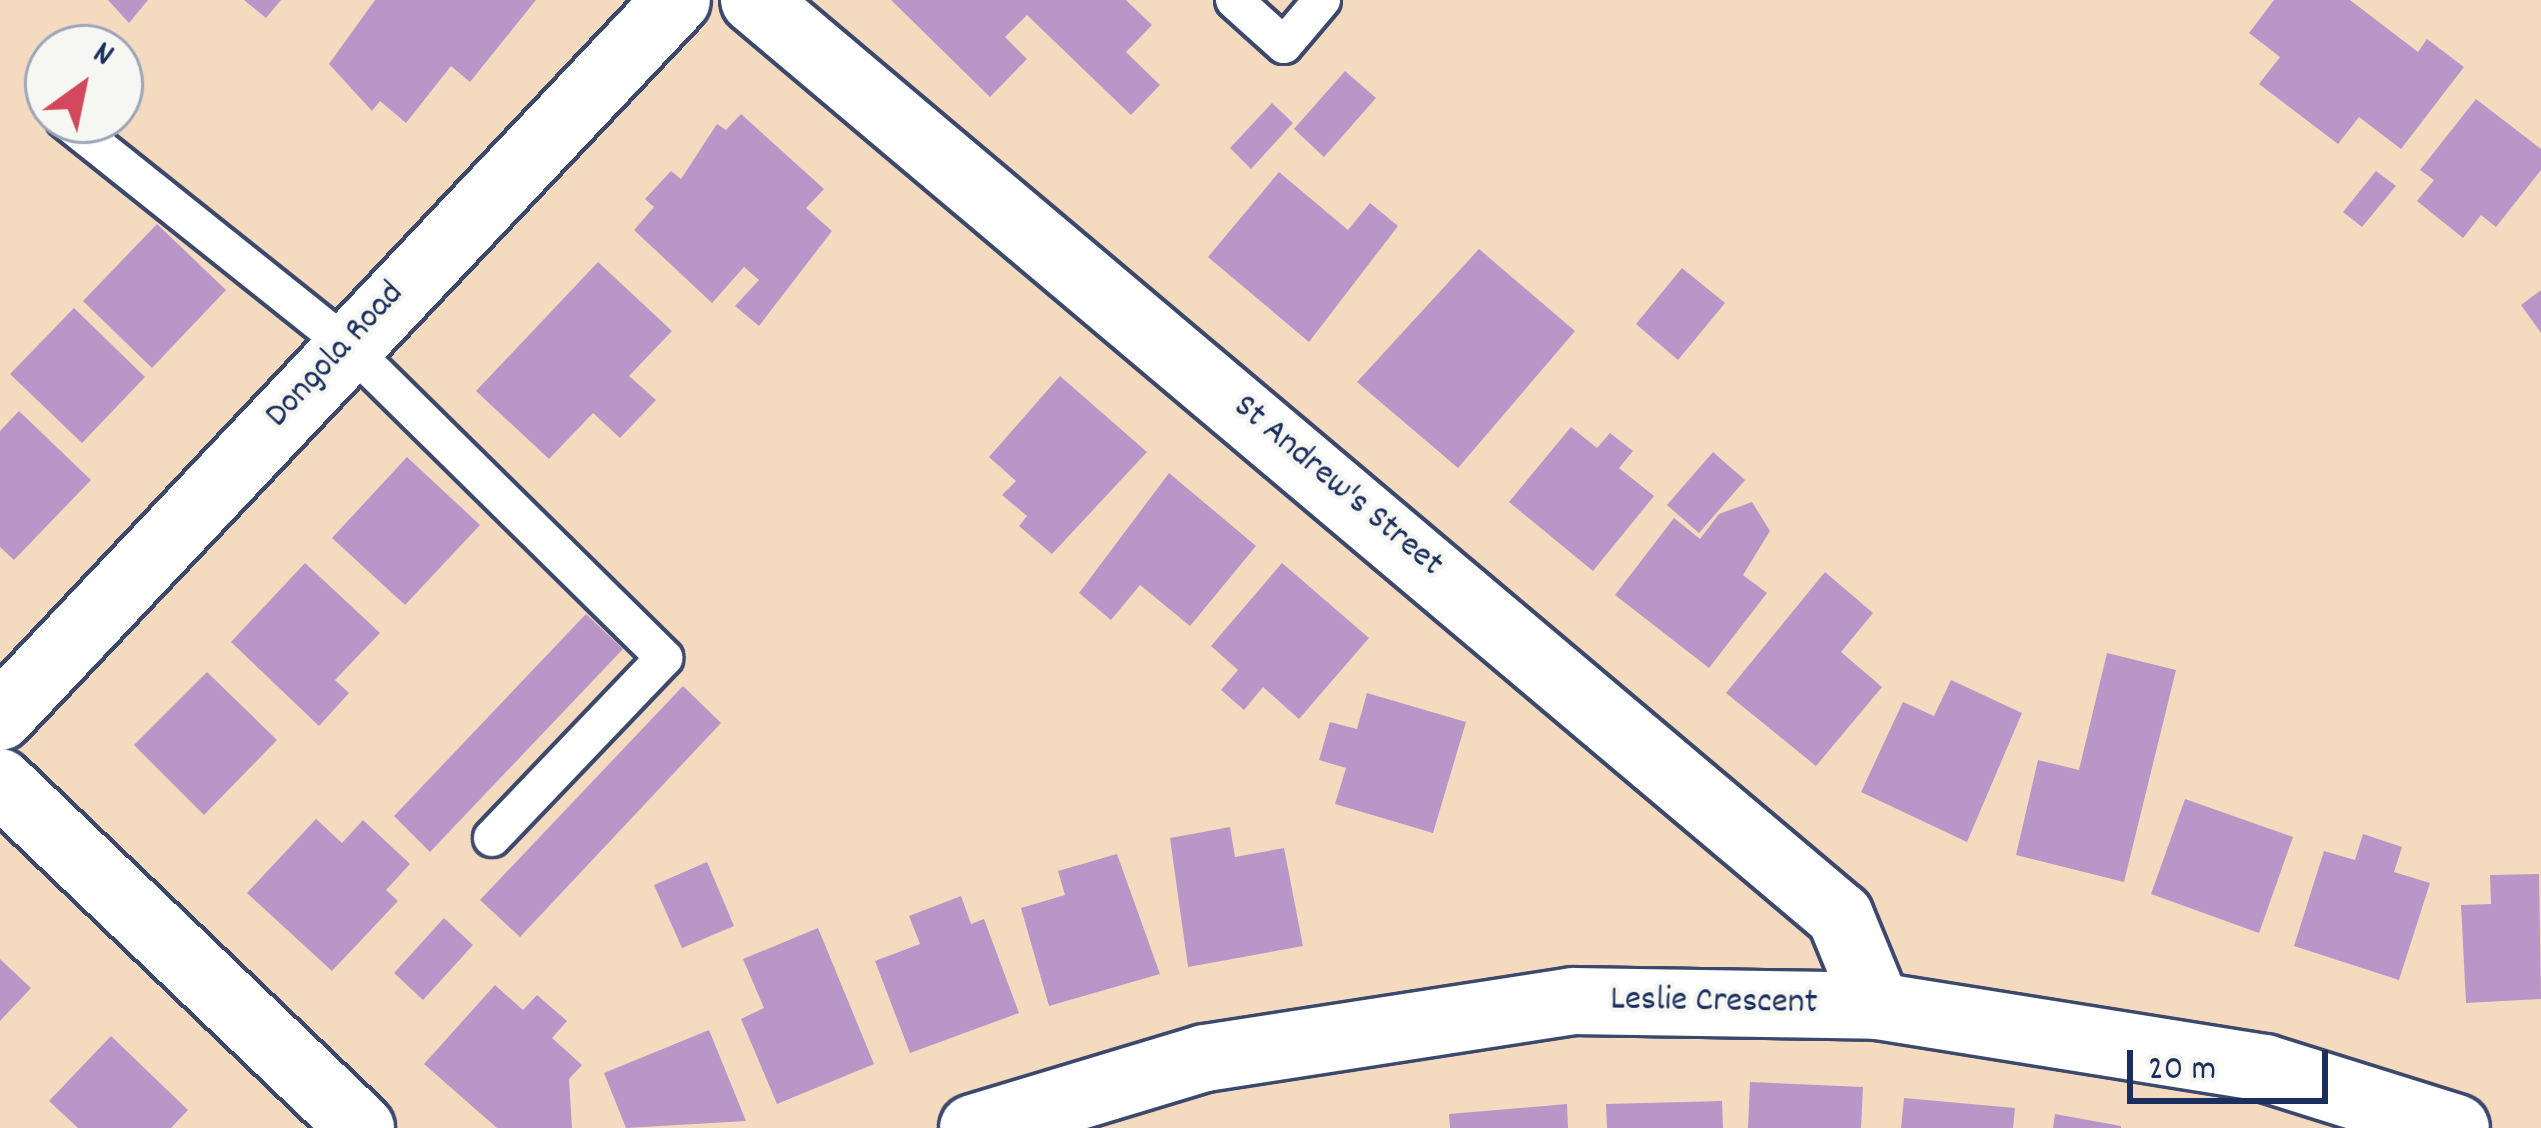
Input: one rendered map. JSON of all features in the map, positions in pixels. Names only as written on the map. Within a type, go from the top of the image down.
[{"type":"street","name":"Dongola Road","points":[[0,717],[346,344],[677,0]]},
{"type":"street","name":"St Andrew's Street","points":[[754,0],[1840,916],[1877,1006]]},
{"type":"street","points":[[0,782],[361,1128]]},
{"type":"street","name":"Leslie Crescent","points":[[973,1128],[1204,1058],[1391,1023],[1573,1001],[1877,1006],[2265,1068],[2456,1128]]},
{"type":"lane","points":[[1234,0],[1284,45],[1322,0]]},
{"type":"lane","points":[[95,144],[346,344],[664,658],[492,838]]},
{"type":"building","points":[[108,0],[148,0],[129,23]]},
{"type":"building","points":[[244,0],[281,0],[266,18]]},
{"type":"building","points":[[375,0],[536,0],[470,82],[451,66],[406,123],[380,101],[372,111],[329,64]]},
{"type":"building","points":[[891,0],[1126,0],[1152,25],[1126,52],[1160,85],[1131,115],[1027,15],[1005,37],[1027,59],[990,97]]},
{"type":"building","points":[[2274,0],[2350,0],[2418,52],[2427,39],[2464,67],[2401,149],[2359,117],[2338,144],[2259,84],[2280,57],[2249,33]]},
{"type":"building","points":[[1345,71],[1376,98],[1324,157],[1294,129]]},
{"type":"building","points":[[2476,99],[2541,149],[2541,170],[2496,227],[2481,215],[2463,238],[2417,201],[2434,180],[2420,170]]},
{"type":"building","points":[[1272,103],[1293,123],[1251,169],[1230,148]]},
{"type":"building","points":[[741,114],[824,189],[806,208],[832,231],[759,326],[735,306],[759,280],[744,267],[712,303],[634,230],[654,207],[645,199],[671,171],[681,179],[717,124],[726,130]]},
{"type":"building","points":[[2376,171],[2396,186],[2362,227],[2343,212]]},
{"type":"building","points":[[1279,172],[1348,230],[1370,203],[1398,226],[1309,342],[1208,257]]},
{"type":"building","points":[[157,224],[226,290],[152,368],[83,301]]},
{"type":"building","points":[[1479,249],[1575,331],[1458,468],[1357,382]]},
{"type":"building","points":[[598,262],[672,331],[629,376],[656,400],[620,438],[593,413],[549,459],[476,391]]},
{"type":"building","points":[[1682,268],[1725,303],[1678,360],[1636,324]]},
{"type":"building","points":[[2541,290],[2541,333],[2521,305]]},
{"type":"building","points":[[74,308],[145,377],[82,443],[10,374]]},
{"type":"building","points":[[1060,376],[1147,452],[1052,554],[1019,526],[1027,516],[1002,495],[1016,481],[989,457]]},
{"type":"building","points":[[19,411],[91,480],[14,560],[0,547],[0,431]]},
{"type":"building","points":[[1571,427],[1597,448],[1610,433],[1633,451],[1619,468],[1654,496],[1593,571],[1509,502]]},
{"type":"building","points":[[1713,452],[1745,480],[1699,533],[1667,505]]},
{"type":"building","points":[[407,457],[480,525],[405,605],[332,538]]},
{"type":"building","points":[[1169,473],[1256,546],[1190,626],[1140,585],[1111,620],[1079,593]]},
{"type":"building","points":[[1752,502],[1770,531],[1743,575],[1767,593],[1709,668],[1615,595],[1674,518],[1700,539],[1719,514]]},
{"type":"building","points":[[305,563],[380,633],[335,680],[349,693],[319,726],[231,642]]},
{"type":"building","points":[[1282,563],[1369,638],[1299,719],[1263,687],[1244,710],[1221,690],[1238,670],[1211,646]]},
{"type":"building","points":[[1825,572],[1873,613],[1841,652],[1882,687],[1816,766],[1726,693]]},
{"type":"building","points":[[586,614],[623,649],[430,852],[394,816]]},
{"type":"building","points":[[2107,653],[2176,670],[2124,882],[2016,855],[2038,760],[2079,770]]},
{"type":"building","points":[[207,672],[277,740],[204,815],[134,745]]},
{"type":"building","points":[[1951,680],[2022,713],[1967,842],[1861,792],[1903,702],[1934,716]]},
{"type":"building","points":[[683,686],[721,723],[520,937],[480,900]]},
{"type":"building","points":[[1367,693],[1466,722],[1433,833],[1335,804],[1346,768],[1319,760],[1330,722],[1357,729]]},
{"type":"building","points":[[2185,799],[2293,837],[2259,933],[2151,894]]},
{"type":"building","points":[[316,819],[342,843],[363,820],[410,864],[386,890],[398,901],[332,971],[247,893]]},
{"type":"building","points":[[1230,827],[1235,857],[1284,848],[1303,946],[1188,967],[1170,838]]},
{"type":"building","points":[[2363,834],[2402,847],[2394,872],[2430,883],[2399,980],[2294,946],[2324,851],[2355,860]]},
{"type":"building","points":[[1117,854],[1160,974],[1049,1006],[1021,908],[1065,895],[1058,871]]},
{"type":"building","points":[[707,862],[734,926],[682,948],[654,885]]},
{"type":"building","points":[[2539,874],[2541,999],[2466,1003],[2461,905],[2491,904],[2490,875]]},
{"type":"building","points":[[961,896],[971,924],[984,919],[1019,1013],[910,1053],[875,961],[920,944],[909,916]]},
{"type":"building","points":[[444,918],[473,945],[423,1000],[394,973]]},
{"type":"building","points":[[818,928],[874,1064],[777,1104],[741,1019],[764,1008],[743,959]]},
{"type":"building","points":[[0,959],[31,988],[0,1021]]},
{"type":"building","points":[[495,985],[523,1010],[537,995],[567,1021],[552,1038],[582,1065],[569,1079],[572,1128],[497,1128],[424,1064]]},
{"type":"building","points":[[709,1030],[746,1121],[626,1128],[604,1073]]},
{"type":"building","points":[[111,1036],[188,1110],[171,1128],[78,1128],[49,1101]]},
{"type":"building","points":[[1750,1082],[1863,1087],[1861,1128],[1748,1128]]},
{"type":"building","points":[[1904,1098],[2015,1108],[2013,1128],[1901,1128]]},
{"type":"building","points":[[1722,1101],[1723,1128],[1607,1128],[1606,1104]]},
{"type":"building","points":[[1567,1104],[1568,1128],[1450,1128],[1449,1114]]},
{"type":"building","points":[[2055,1114],[2121,1126],[2121,1128],[2053,1128]]}]
